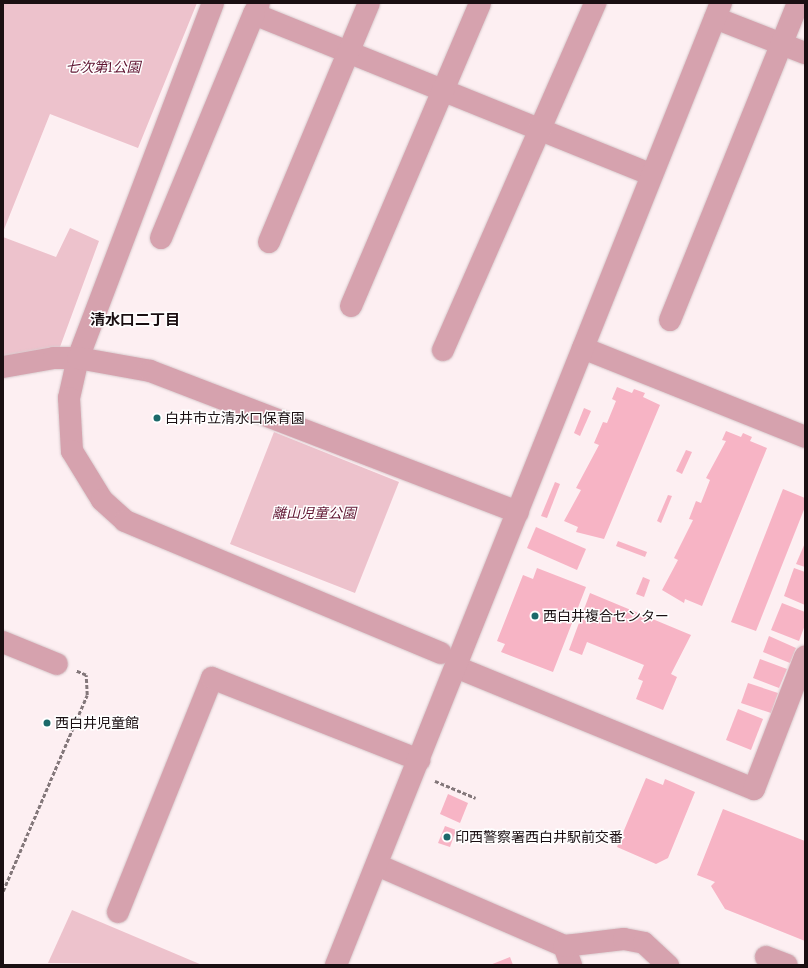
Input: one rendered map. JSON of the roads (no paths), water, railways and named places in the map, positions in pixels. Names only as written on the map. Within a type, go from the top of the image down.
[{"type":"street","points":[[213,3],[78,358],[69,398],[72,451],[85,478],[125,521],[440,653]]},
{"type":"street","points":[[269,242],[368,3]]},
{"type":"street","points":[[352,306],[480,3]]},
{"type":"street","points":[[443,350],[595,3]]},
{"type":"street","points":[[670,320],[798,3]]},
{"type":"street","points":[[161,238],[257,8],[348,52],[652,174]]},
{"type":"street","points":[[336,965],[718,10],[781,44],[805,53]]},
{"type":"street","points":[[583,348],[805,437]]},
{"type":"street","points":[[3,367],[54,358],[78,358],[150,371],[518,512]]},
{"type":"street","points":[[3,642],[57,664]]},
{"type":"street","points":[[456,667],[754,789],[805,657]]},
{"type":"street","points":[[118,912],[212,678],[419,760]]},
{"type":"street","points":[[377,865],[568,956],[624,939],[644,944],[668,965]]},
{"type":"street","points":[[766,957],[787,965]]},
{"type":"place","name":"白井市立清水口保育園","points":[[157,418]]},
{"type":"place","name":"西白井複合センター","points":[[535,616]]},
{"type":"place","name":"西白井児童館","points":[[47,723]]},
{"type":"place","name":"印西警察署西白井駅前交番","points":[[447,837]]},
{"type":"district","name":"清水口二丁目","points":[[135,320]]},
{"type":"park label","name":"七次第1公園","points":[[103,67]]},
{"type":"park label","name":"離山児童公園","points":[[314,513]]}]
